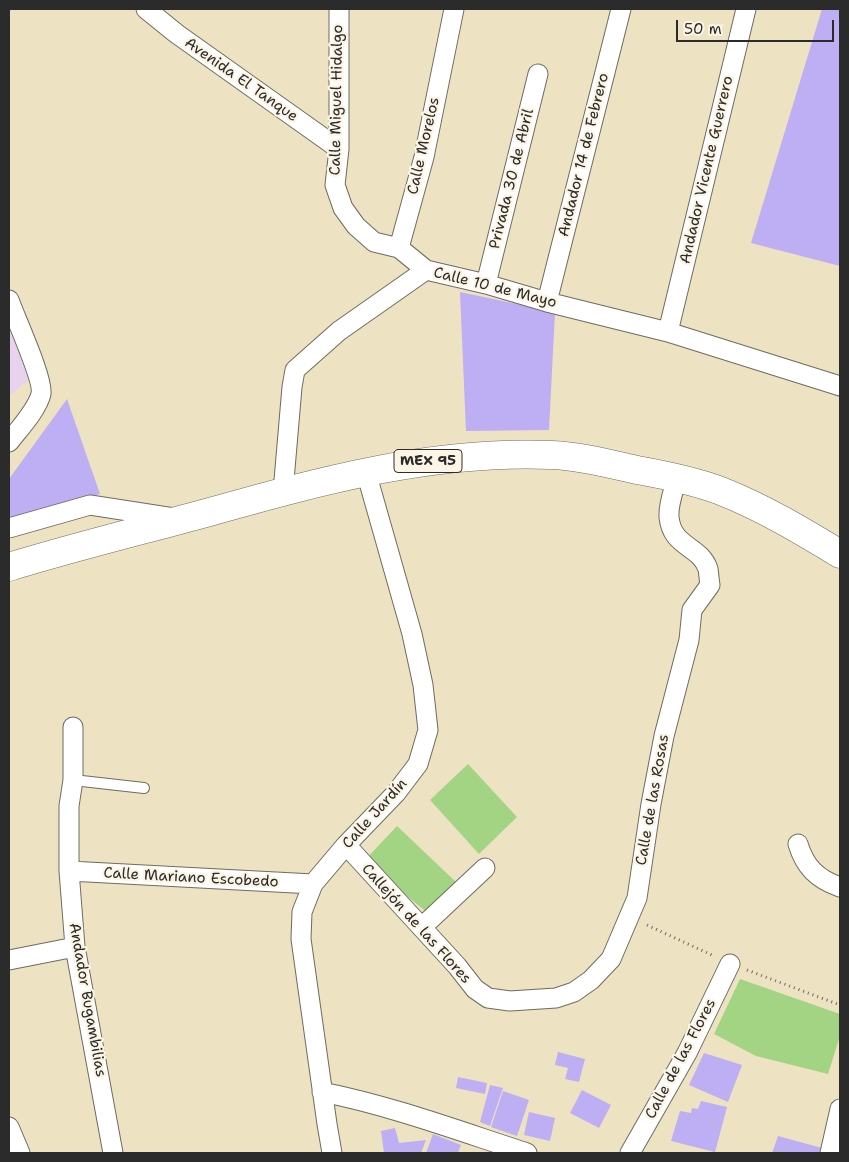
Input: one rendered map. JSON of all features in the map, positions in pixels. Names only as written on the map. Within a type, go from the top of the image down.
[{"type":"highway","name":"MEX 95","points":[[9,567],[283,492],[366,472],[438,459],[488,454],[554,455],[612,464],[677,478],[721,491],[779,518],[840,554]]},
{"type":"street","name":"Avenida El Tanque","points":[[146,9],[176,34],[338,150]]},
{"type":"street","name":"Calle Miguel Hidalgo","points":[[339,9],[338,150],[335,185],[343,208],[356,226],[374,242],[399,248]]},
{"type":"street","name":"Calle Morelos","points":[[399,248],[424,157],[454,9]]},
{"type":"street","name":"Andador 14 de Febrero","points":[[547,302],[621,9]]},
{"type":"street","name":"Andador Vicente Guerrero","points":[[668,332],[746,9]]},
{"type":"street","name":"Privada 30 de Abril","points":[[486,284],[538,74]]},
{"type":"street","points":[[399,248],[426,270]]},
{"type":"street","name":"Calle 10 de Mayo","points":[[283,492],[295,370],[340,331],[426,270],[668,332],[840,386]]},
{"type":"street","points":[[9,300],[36,368],[41,393],[32,413],[9,442]]},
{"type":"street","name":"Calle Jardín","points":[[332,1153],[301,939],[302,912],[313,884],[346,845],[396,793],[418,764],[428,730],[423,685],[412,634],[366,472]]},
{"type":"street","name":"Calle de las Rosas","points":[[630,917],[637,898],[651,804],[664,736],[689,640],[692,610],[710,585],[708,568],[696,553],[675,538],[669,518],[669,510],[677,478]]},
{"type":"street","points":[[9,528],[90,505],[183,519]]},
{"type":"street","name":"Andador Bugambilias","points":[[73,727],[73,780],[69,806],[69,871],[75,947],[113,1153]]},
{"type":"street","points":[[798,844],[802,856],[814,873],[830,884],[840,887]]},
{"type":"street","name":"Callejón de las Flores","points":[[346,845],[457,966],[475,990],[488,998],[510,1001],[530,1000],[556,998],[574,992],[591,980],[611,959],[630,917]]},
{"type":"street","points":[[422,927],[485,868]]},
{"type":"street","name":"Calle Mariano Escobedo","points":[[69,871],[313,884]]},
{"type":"street","points":[[9,960],[75,947]]},
{"type":"street","name":"Calle de las Flores","points":[[630,1153],[687,1053],[730,964]]},
{"type":"street","points":[[322,1092],[356,1098],[394,1109],[527,1153]]},
{"type":"street","points":[[830,1153],[840,1109]]},
{"type":"street","points":[[9,1127],[20,1153]]},
{"type":"lane","points":[[73,780],[144,788]]},
{"type":"path","points":[[630,917],[730,964],[840,1005]]},
{"type":"shaded area","points":[[9,330],[28,364],[30,379],[9,396]]},
{"type":"green space","points":[[468,764],[517,817],[479,854],[430,800]]},
{"type":"green space","points":[[397,826],[456,882],[429,914],[364,861]]},
{"type":"green space","points":[[740,979],[840,1014],[840,1036],[828,1074],[756,1056],[714,1034]]},
{"type":"building","points":[[822,9],[840,9],[840,266],[751,243]]},
{"type":"building","points":[[460,292],[555,312],[549,430],[466,431]]},
{"type":"building","points":[[67,399],[100,494],[9,518],[9,479]]},
{"type":"building","points":[[558,1052],[585,1059],[579,1082],[565,1079],[568,1068],[555,1065]]},
{"type":"building","points":[[704,1053],[742,1065],[728,1102],[689,1085]]},
{"type":"building","points":[[458,1077],[487,1083],[485,1094],[456,1088]]},
{"type":"building","points":[[490,1085],[503,1088],[490,1126],[480,1122]]},
{"type":"building","points":[[582,1090],[611,1105],[599,1128],[570,1113]]},
{"type":"building","points":[[503,1091],[529,1100],[517,1136],[491,1127]]},
{"type":"building","points":[[701,1101],[727,1107],[715,1152],[671,1141],[680,1111],[691,1113],[692,1108],[698,1109]]},
{"type":"building","points":[[529,1112],[555,1118],[550,1141],[524,1135]]},
{"type":"building","points":[[395,1128],[399,1143],[426,1140],[421,1153],[384,1153],[381,1131]]},
{"type":"building","points":[[433,1134],[461,1145],[458,1153],[426,1153]]},
{"type":"building","points":[[778,1136],[822,1148],[821,1153],[772,1153]]}]
